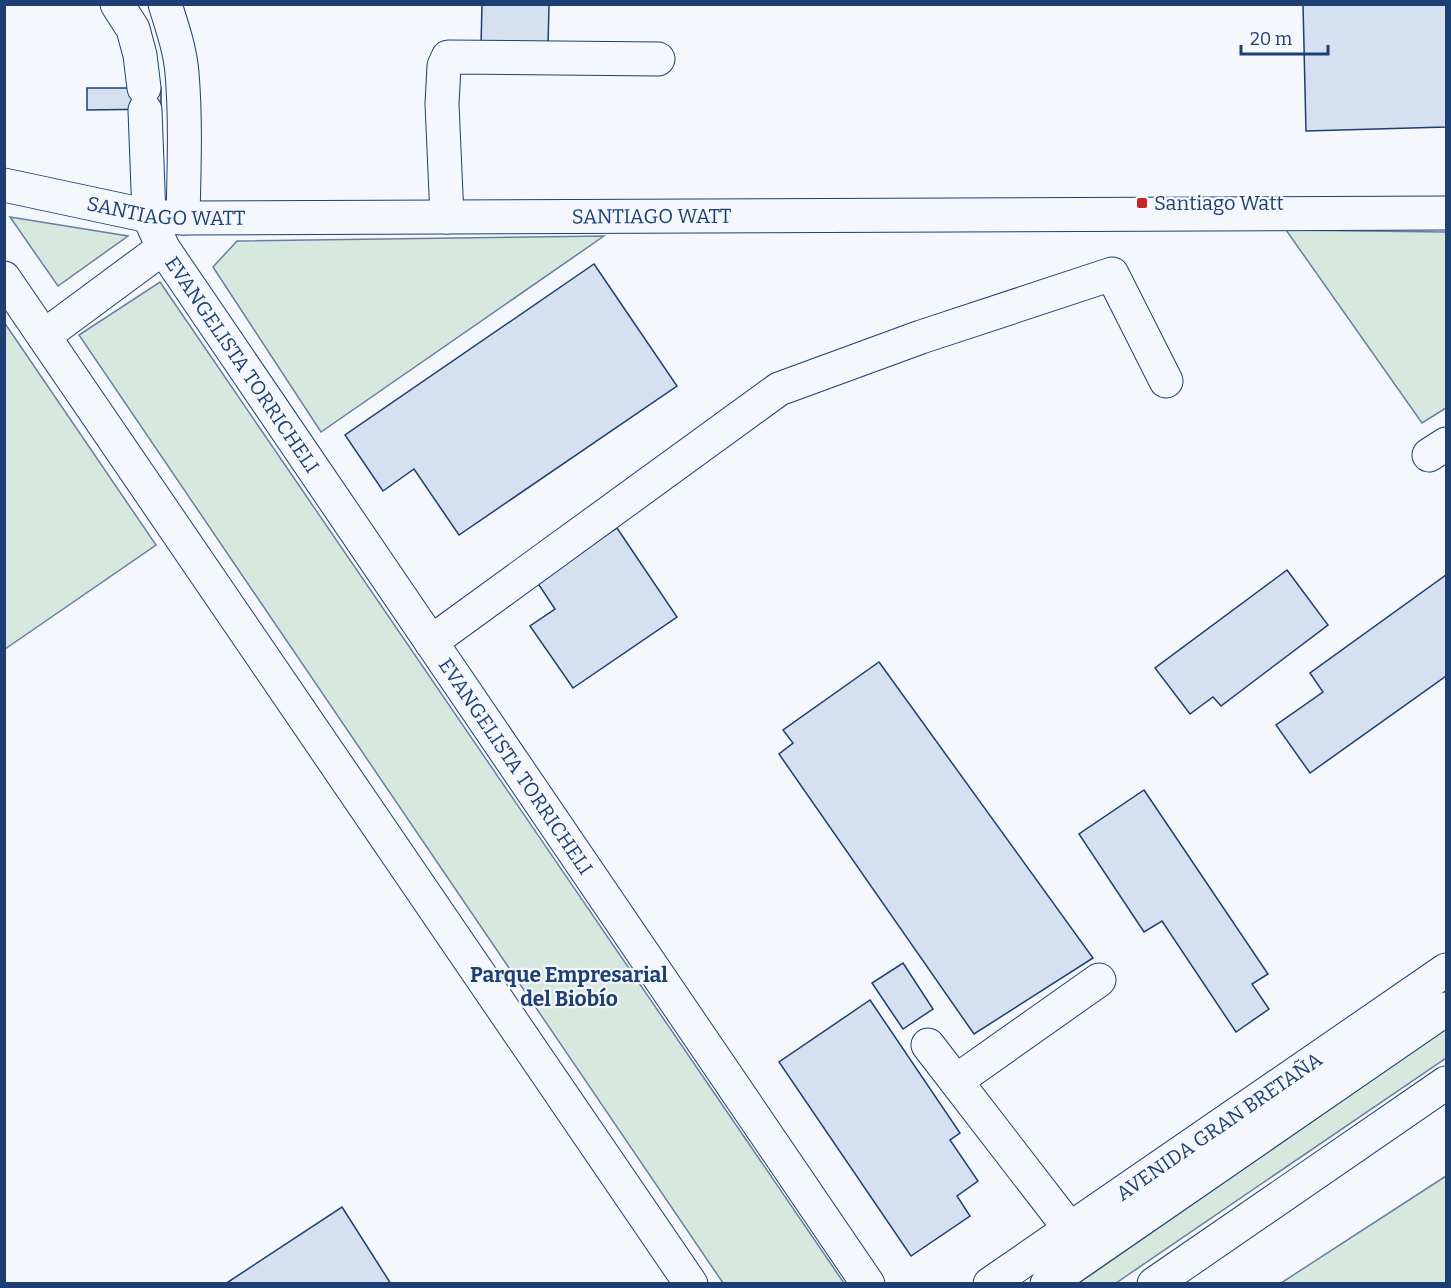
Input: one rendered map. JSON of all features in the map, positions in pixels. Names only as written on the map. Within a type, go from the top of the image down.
[{"type":"street","points":[[117,4],[133,29],[140,55],[145,99],[149,216]]},
{"type":"street","points":[[165,4],[175,36],[182,72],[183,218]]},
{"type":"street","points":[[447,217],[442,104],[444,66],[448,57],[658,59]]},
{"type":"street","name":"SANTIAGO WATT","points":[[4,184],[149,216],[183,218],[1446,213]]},
{"type":"street","name":"EVANGELISTA TORRICHELI","points":[[149,216],[163,249],[868,1284]]},
{"type":"street","points":[[44,336],[163,249]]},
{"type":"street","points":[[431,642],[779,389],[921,337],[1112,274],[1166,381]]},
{"type":"street","points":[[4,278],[691,1284]]},
{"type":"street","name":"AVENIDA GRAN BRETAÑA","points":[[990,1284],[1446,970]]},
{"type":"street","points":[[956,1081],[1099,980]]},
{"type":"street","name":"AVENIDA GRAN BRETAÑA","points":[[1047,1284],[1446,1009]]},
{"type":"street","points":[[928,1045],[1070,1229]]},
{"type":"street","points":[[1154,1284],[1446,1083]]},
{"type":"shaded area","points":[[10,217],[128,236],[58,286]]},
{"type":"shaded area","points":[[1286,230],[1446,232],[1446,408],[1422,423]]},
{"type":"shaded area","points":[[604,236],[321,432],[213,267],[237,241]]},
{"type":"shaded area","points":[[160,282],[844,1283],[723,1283],[79,335]]},
{"type":"shaded area","points":[[4,322],[156,545],[5,649],[4,649]]},
{"type":"shaded area","points":[[1446,1029],[1446,1058],[1116,1283],[1079,1283]]},
{"type":"shaded area","points":[[1446,1176],[1446,1283],[1281,1283]]},
{"type":"building","points":[[482,4],[549,4],[548,48],[481,46]]},
{"type":"building","points":[[1303,4],[1446,4],[1446,127],[1306,131]]},
{"type":"building","points":[[87,88],[161,88],[161,109],[87,110]]},
{"type":"building","points":[[594,264],[677,386],[459,535],[414,469],[383,491],[345,435]]},
{"type":"building","points":[[617,528],[677,617],[573,688],[530,626],[555,609],[537,582]]},
{"type":"building","points":[[1287,570],[1328,625],[1221,706],[1213,697],[1190,714],[1155,668]]},
{"type":"building","points":[[1446,575],[1446,676],[1310,773],[1276,725],[1323,692],[1310,673]]},
{"type":"building","points":[[879,662],[1093,958],[974,1034],[779,754],[793,743],[783,730]]},
{"type":"building","points":[[1144,790],[1268,974],[1252,984],[1269,1009],[1236,1032],[1162,921],[1144,932],[1079,834]]},
{"type":"building","points":[[903,963],[933,1009],[903,1029],[872,983]]},
{"type":"building","points":[[870,1000],[960,1133],[950,1140],[978,1181],[957,1196],[970,1216],[911,1256],[779,1062]]},
{"type":"building","points":[[342,1207],[391,1284],[225,1284]]},
{"type":"place","name":"Santiago Watt","points":[[1142,203]]},
{"type":"district","name":"Parque Empresarial del Biobío","points":[[569,987]]}]
